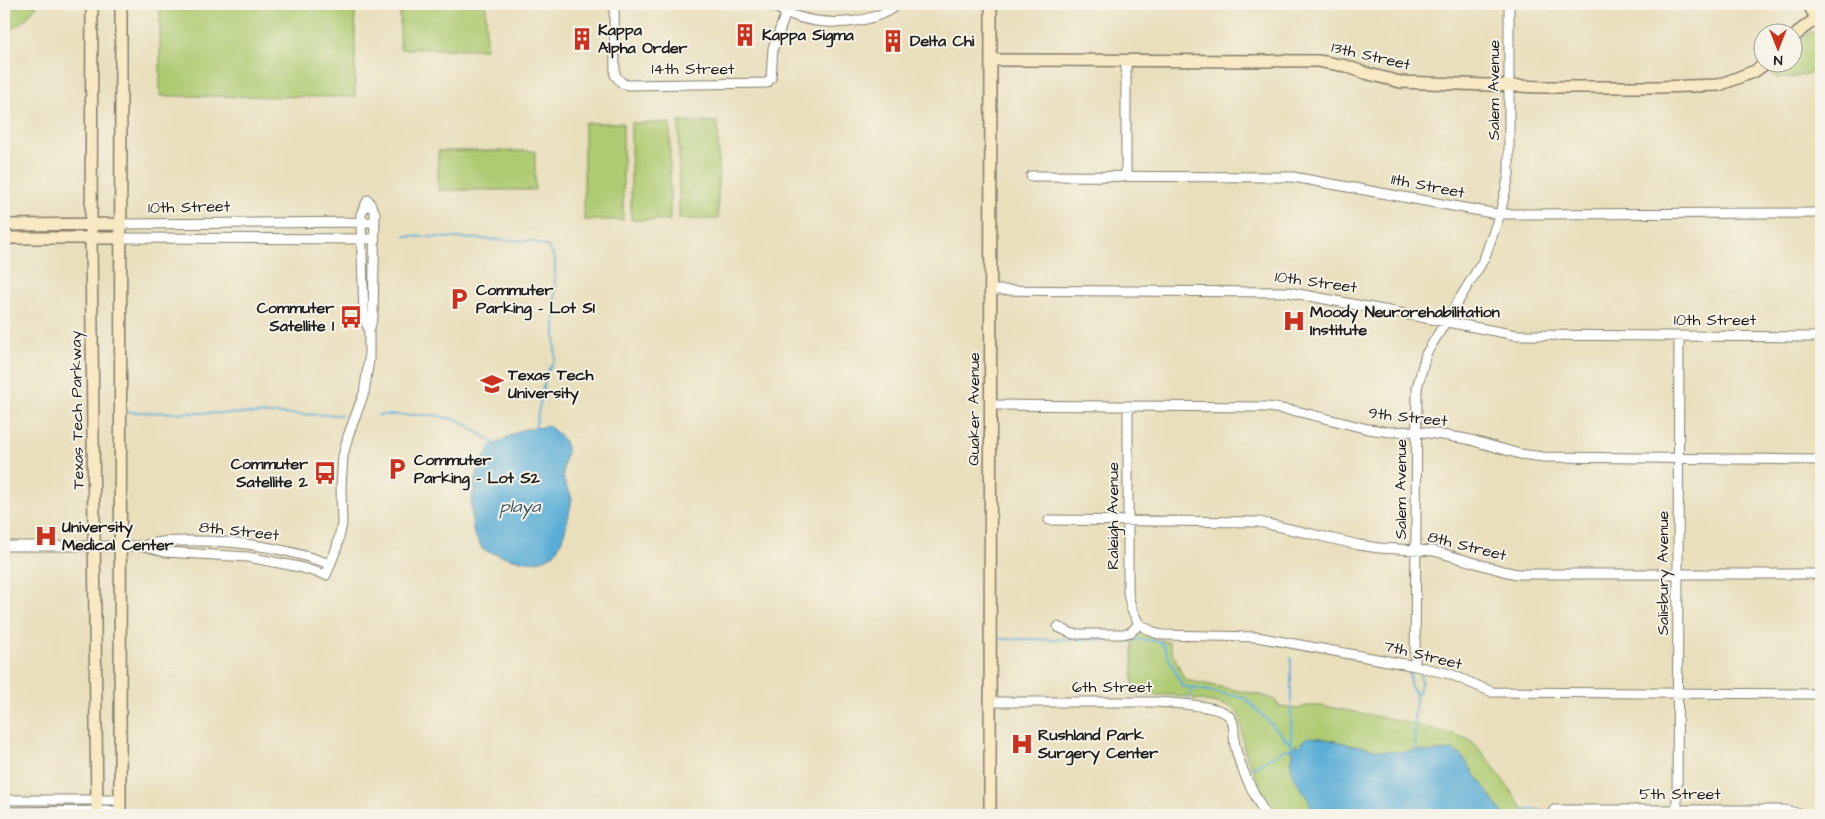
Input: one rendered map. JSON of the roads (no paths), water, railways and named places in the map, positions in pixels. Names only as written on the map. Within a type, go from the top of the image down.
[{"type":"main road","name":"Texas Tech Parkway","points":[[92,4],[91,238],[97,809]]},
{"type":"main road","points":[[120,4],[120,809]]},
{"type":"main road","name":"Quaker Avenue","points":[[990,815],[991,4]]},
{"type":"main road","points":[[1802,29],[1820,20],[1808,4]]},
{"type":"main road","name":"13th Street","points":[[991,60],[1126,62],[1318,61],[1346,66],[1400,82],[1509,86],[1659,87],[1719,85],[1752,72]]},
{"type":"main road","name":"10th Street","points":[[4,225],[121,224]]},
{"type":"main road","points":[[29,225],[29,238]]},
{"type":"main road","name":"10th Street","points":[[4,238],[121,238]]},
{"type":"street","name":"14th Street","points":[[614,4],[614,67],[617,79],[628,85],[764,84],[770,80],[774,48],[786,14]]},
{"type":"street","points":[[770,4],[786,14],[823,22],[844,22],[875,15],[899,4]]},
{"type":"street","name":"Salem Avenue","points":[[1415,666],[1417,388],[1426,354],[1484,259],[1500,214],[1509,175],[1510,4]]},
{"type":"street","points":[[1126,62],[1126,176]]},
{"type":"street","name":"11th Street","points":[[1030,176],[1293,177],[1500,214],[1821,213]]},
{"type":"street","points":[[330,564],[337,546],[342,524],[341,487],[344,456],[348,436],[364,393],[369,330],[373,317],[375,213],[368,200],[361,214],[361,222],[364,317],[369,330]]},
{"type":"street","name":"10th Street","points":[[121,224],[374,222]]},
{"type":"street","name":"10th Street","points":[[121,238],[374,239]]},
{"type":"street","name":"10th Street","points":[[991,290],[1288,292],[1516,335],[1814,337]]},
{"type":"street","name":"Salisbury Avenue","points":[[1677,809],[1679,336]]},
{"type":"street","name":"9th Street","points":[[991,405],[1277,408],[1390,432],[1416,431],[1467,439],[1520,454],[1543,457],[1821,460]]},
{"type":"street","name":"Raleigh Avenue","points":[[1128,406],[1128,592],[1131,608],[1139,624]]},
{"type":"street","name":"8th Street","points":[[1048,520],[1259,522],[1359,545],[1434,551],[1517,574],[1821,574]]},
{"type":"street","name":"8th Street","points":[[4,546],[143,546],[165,552],[248,557],[299,567],[326,575],[330,564],[274,548],[248,543],[159,541],[143,546]]},
{"type":"street","points":[[1058,627],[1073,634],[1123,634],[1131,632],[1139,624]]},
{"type":"street","name":"7th Street","points":[[1139,624],[1155,633],[1246,635],[1415,666],[1450,674],[1492,692],[1818,694]]},
{"type":"street","name":"6th Street","points":[[990,702],[1167,703],[1217,710],[1228,714],[1233,722],[1235,746],[1241,763],[1265,815]]},
{"type":"street","points":[[4,800],[97,809]]},
{"type":"street","points":[[4,812],[120,809]]},
{"type":"street","name":"5th Street","points":[[1554,810],[1784,810],[1805,815]]},
{"type":"water","name":"playa","points":[[549,426],[559,435],[567,447],[563,472],[564,481],[572,499],[566,528],[560,544],[554,553],[546,559],[536,561],[514,559],[483,550],[473,532],[471,504],[478,468],[491,446],[521,430]]},
{"type":"water","points":[[1308,737],[1382,751],[1405,752],[1416,750],[1431,752],[1453,750],[1462,756],[1504,815],[1315,815],[1291,769],[1294,752],[1290,750],[1296,744],[1297,747]]},
{"type":"waterway","points":[[404,236],[532,241],[548,247],[555,259],[555,360],[546,374],[535,428]]},
{"type":"waterway","points":[[128,412],[341,415]]},
{"type":"waterway","points":[[378,415],[434,415],[461,421],[495,444]]},
{"type":"waterway","points":[[1000,639],[1150,640],[1162,643],[1182,686],[1245,698],[1293,746]]},
{"type":"waterway","points":[[1291,658],[1292,745]]},
{"type":"waterway","points":[[1409,668],[1410,684],[1416,696]]},
{"type":"waterway","points":[[1416,750],[1415,711],[1417,694],[1421,684],[1420,670]]},
{"type":"waterway","points":[[1188,702],[1192,688]]},
{"type":"waterway","points":[[1246,771],[1291,748]]},
{"type":"waterway","points":[[1519,815],[1526,810],[1552,810]]},
{"type":"place","name":"Kappa Sigma","points":[[745,35]]},
{"type":"place","name":"Kappa Alpha Order","points":[[582,39]]},
{"type":"place","name":"Delta Chi","points":[[893,41]]},
{"type":"place","name":"Commuter Parking - Lot S1","points":[[459,299]]},
{"type":"place","name":"Commuter Satellite 1","points":[[351,317]]},
{"type":"place","name":"Moody Neurorehabilitation Institute","points":[[1294,321]]},
{"type":"place","name":"Texas Tech University","points":[[492,384]]},
{"type":"place","name":"Commuter Parking - Lot S2","points":[[397,469]]},
{"type":"place","name":"Commuter Satellite 2","points":[[325,473]]},
{"type":"place","name":"University Medical Center","points":[[46,536]]},
{"type":"place","name":"Rushland Park Surgery Center","points":[[1022,744]]}]
